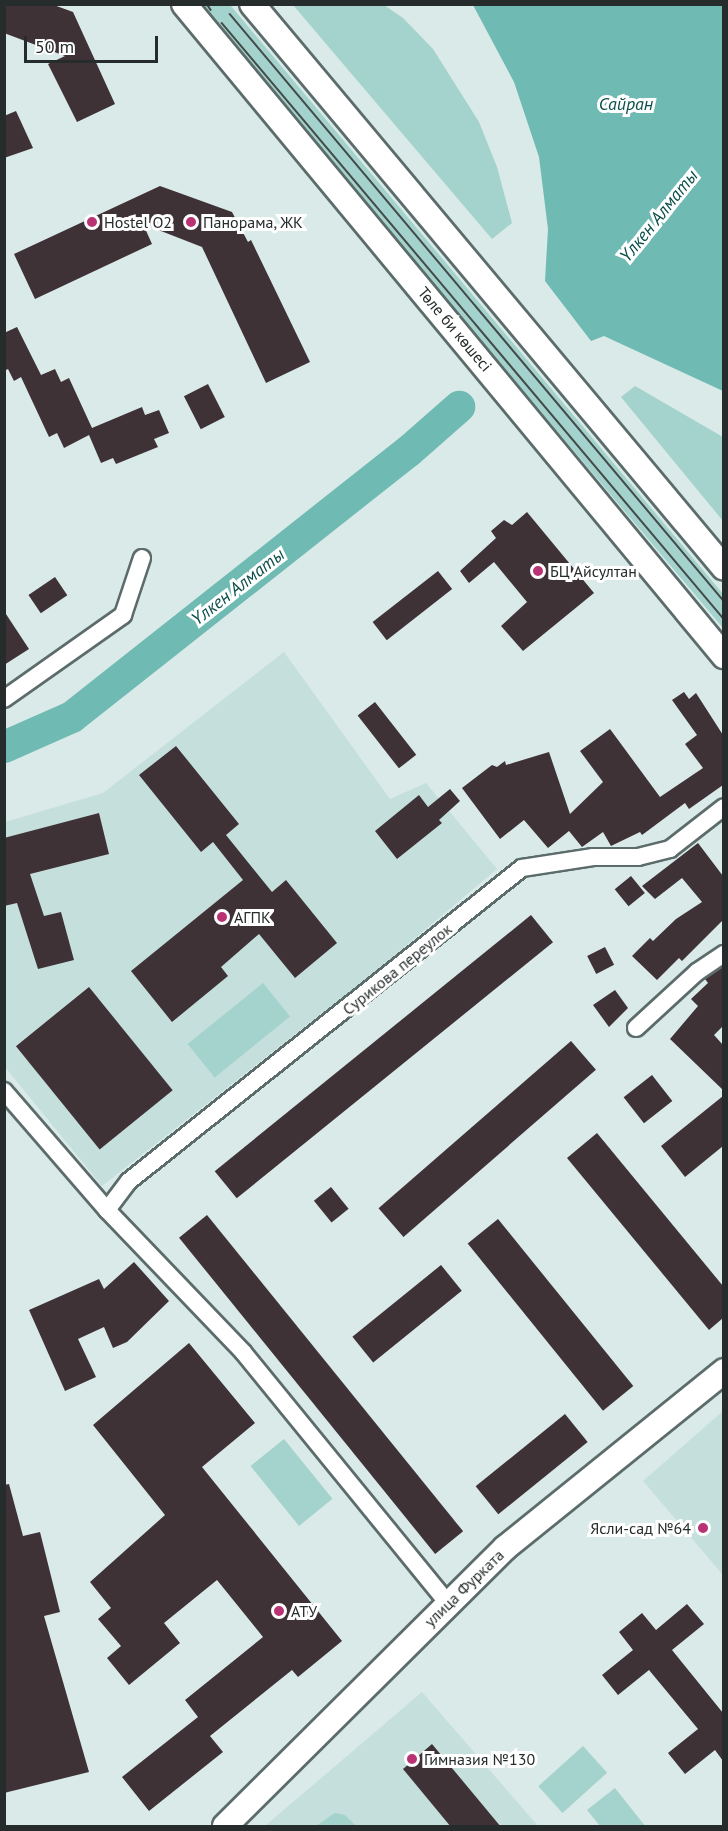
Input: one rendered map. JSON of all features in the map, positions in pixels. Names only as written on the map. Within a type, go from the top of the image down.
[{"type":"main road","name":"Төле би көшесі","points":[[184,4],[723,656]]},
{"type":"main road","points":[[252,4],[723,568]]},
{"type":"main road","name":"улица Фурката","points":[[225,1827],[505,1548],[723,1371]]},
{"type":"street","points":[[4,699],[123,615],[142,558]]},
{"type":"street","name":"Сурикова переулок","points":[[107,1210],[129,1181],[522,868],[593,857],[638,856],[670,849],[723,807]]},
{"type":"street","points":[[636,1028],[697,972],[723,954]]},
{"type":"street","points":[[4,1091],[107,1210],[243,1352],[448,1603]]},
{"type":"shaded area","points":[[198,5],[231,6],[723,594],[723,628]]},
{"type":"shaded area","points":[[293,5],[384,5],[403,18],[433,49],[479,122],[497,167],[512,223],[492,239]]},
{"type":"shaded area","points":[[635,386],[723,437],[723,521],[621,397]]},
{"type":"shaded area","name":"АГПК","points":[[284,652],[390,799],[426,783],[497,869],[382,966],[102,1186],[5,1067],[5,822],[103,793]]},
{"type":"shaded area","points":[[263,983],[290,1016],[215,1077],[188,1044]]},
{"type":"shaded area","name":"Ясли-сад №64","points":[[723,1411],[723,1575],[643,1481]]},
{"type":"shaded area","points":[[284,1439],[332,1499],[299,1526],[251,1466]]},
{"type":"shaded area","name":"Гимназия №130","points":[[422,1692],[538,1826],[265,1826]]},
{"type":"shaded area","points":[[583,1746],[607,1773],[563,1813],[538,1786]]},
{"type":"shaded area","points":[[615,1788],[645,1826],[600,1826],[587,1810]]},
{"type":"shaded area","points":[[335,1813],[345,1815],[356,1826],[316,1826]]},
{"type":"water","name":"Сайран","points":[[473,5],[723,5],[723,391],[604,336],[591,341],[545,281],[548,229],[539,157],[514,82]]},
{"type":"building","points":[[4,4],[51,4],[73,12],[115,104],[77,122],[48,64],[65,56],[4,33]]},
{"type":"building","points":[[16,111],[33,148],[4,158],[4,116]]},
{"type":"building","points":[[160,186],[232,212],[248,242],[251,240],[310,362],[266,383],[202,247],[143,224],[152,244],[35,299],[14,254]]},
{"type":"building","points":[[17,327],[41,375],[55,369],[61,382],[69,378],[92,428],[142,407],[145,415],[159,410],[169,433],[154,439],[158,447],[116,464],[113,458],[101,463],[89,435],[64,448],[57,433],[49,437],[21,377],[14,381],[8,369],[4,371],[4,333]]},
{"type":"building","points":[[208,384],[225,417],[201,429],[184,396]]},
{"type":"building","name":"БЦ Айсултан","points":[[527,512],[594,593],[523,651],[501,626],[527,602],[494,562],[469,583],[460,571],[496,538],[491,531],[504,520],[512,525]]},
{"type":"building","points":[[438,571],[452,589],[387,640],[373,622]]},
{"type":"building","points":[[55,577],[67,595],[41,613],[28,595]]},
{"type":"building","points":[[4,611],[29,649],[4,665]]},
{"type":"building","points":[[684,692],[689,699],[696,693],[723,735],[723,785],[689,809],[685,803],[642,835],[640,832],[611,846],[603,832],[582,847],[569,831],[548,848],[524,820],[500,839],[462,788],[492,765],[497,767],[505,761],[506,765],[549,752],[570,814],[603,782],[580,751],[610,729],[660,797],[703,768],[685,744],[697,735],[672,700]]},
{"type":"building","points":[[375,702],[416,755],[399,768],[358,716]]},
{"type":"building","points":[[176,746],[239,824],[226,835],[272,892],[286,880],[337,943],[295,978],[259,934],[221,967],[228,976],[172,1022],[131,971],[243,880],[213,842],[201,852],[139,775]]},
{"type":"building","points":[[450,789],[460,801],[439,820],[442,823],[397,859],[375,831],[419,795],[428,807]]},
{"type":"building","points":[[99,813],[109,854],[30,874],[44,916],[61,912],[74,960],[38,969],[17,903],[4,906],[4,838]]},
{"type":"building","points":[[698,843],[723,876],[723,920],[682,961],[679,958],[657,980],[632,956],[650,938],[653,941],[676,919],[702,902],[682,878],[655,899],[642,886]]},
{"type":"building","points":[[631,876],[645,893],[629,906],[615,889]]},
{"type":"building","points":[[531,915],[553,942],[237,1198],[215,1171]]},
{"type":"building","points":[[605,947],[614,965],[596,974],[587,956]]},
{"type":"building","points":[[723,967],[723,1026],[714,1035],[723,1045],[723,1090],[670,1039],[698,1006],[691,999],[708,983],[705,979]]},
{"type":"building","points":[[89,987],[173,1090],[100,1150],[16,1046]]},
{"type":"building","points":[[615,990],[628,1008],[609,1027],[593,1005]]},
{"type":"building","points":[[571,1041],[596,1070],[403,1237],[379,1208]]},
{"type":"building","points":[[652,1075],[672,1101],[644,1123],[624,1097]]},
{"type":"building","points":[[723,1096],[723,1146],[685,1177],[661,1146]]},
{"type":"building","points":[[597,1133],[723,1286],[723,1318],[709,1330],[567,1158]]},
{"type":"building","points":[[331,1187],[349,1209],[332,1223],[314,1201]]},
{"type":"building","points":[[207,1215],[463,1531],[435,1554],[179,1238]]},
{"type":"building","points":[[498,1219],[633,1386],[603,1411],[468,1244]]},
{"type":"building","points":[[134,1262],[169,1301],[127,1342],[113,1348],[104,1327],[78,1339],[96,1377],[65,1391],[29,1310],[99,1279],[104,1289]]},
{"type":"building","points":[[441,1265],[462,1291],[373,1362],[352,1337]]},
{"type":"building","points":[[189,1343],[255,1423],[202,1467],[342,1641],[298,1677],[292,1670],[210,1736],[223,1752],[149,1811],[122,1777],[198,1717],[185,1700],[263,1637],[217,1580],[164,1623],[180,1643],[129,1685],[107,1658],[121,1646],[98,1619],[111,1608],[90,1582],[165,1515],[93,1425]]},
{"type":"building","points":[[565,1414],[588,1442],[498,1514],[476,1486]]},
{"type":"building","points":[[9,1484],[23,1536],[40,1532],[60,1612],[44,1616],[89,1772],[4,1793],[4,1485]]},
{"type":"building","points":[[687,1604],[704,1624],[672,1650],[723,1713],[723,1761],[715,1750],[685,1774],[668,1753],[698,1729],[649,1670],[618,1695],[602,1675],[633,1650],[619,1632],[642,1613],[656,1630]]},
{"type":"building","points":[[432,1744],[501,1827],[451,1827],[403,1769]]},
{"type":"waterway","name":"Үлкен Алматы","points":[[4,747],[72,717],[409,451],[459,407]]},
{"type":"tram line","points":[[207,4],[211,10]]},
{"type":"tram line","points":[[230,14],[724,601]]},
{"type":"tram line","points":[[222,23],[724,619]]},
{"type":"place","name":"Hostel O2","points":[[92,222]]},
{"type":"place","name":"Панорама, ЖК","points":[[191,222]]},
{"type":"place","name":"БЦ Айсултан","points":[[538,571]]},
{"type":"place","name":"АГПК","points":[[222,917]]},
{"type":"place","name":"Ясли-сад №64","points":[[703,1528]]},
{"type":"place","name":"АТУ","points":[[279,1611]]},
{"type":"place","name":"Гимназия №130","points":[[412,1759]]}]
